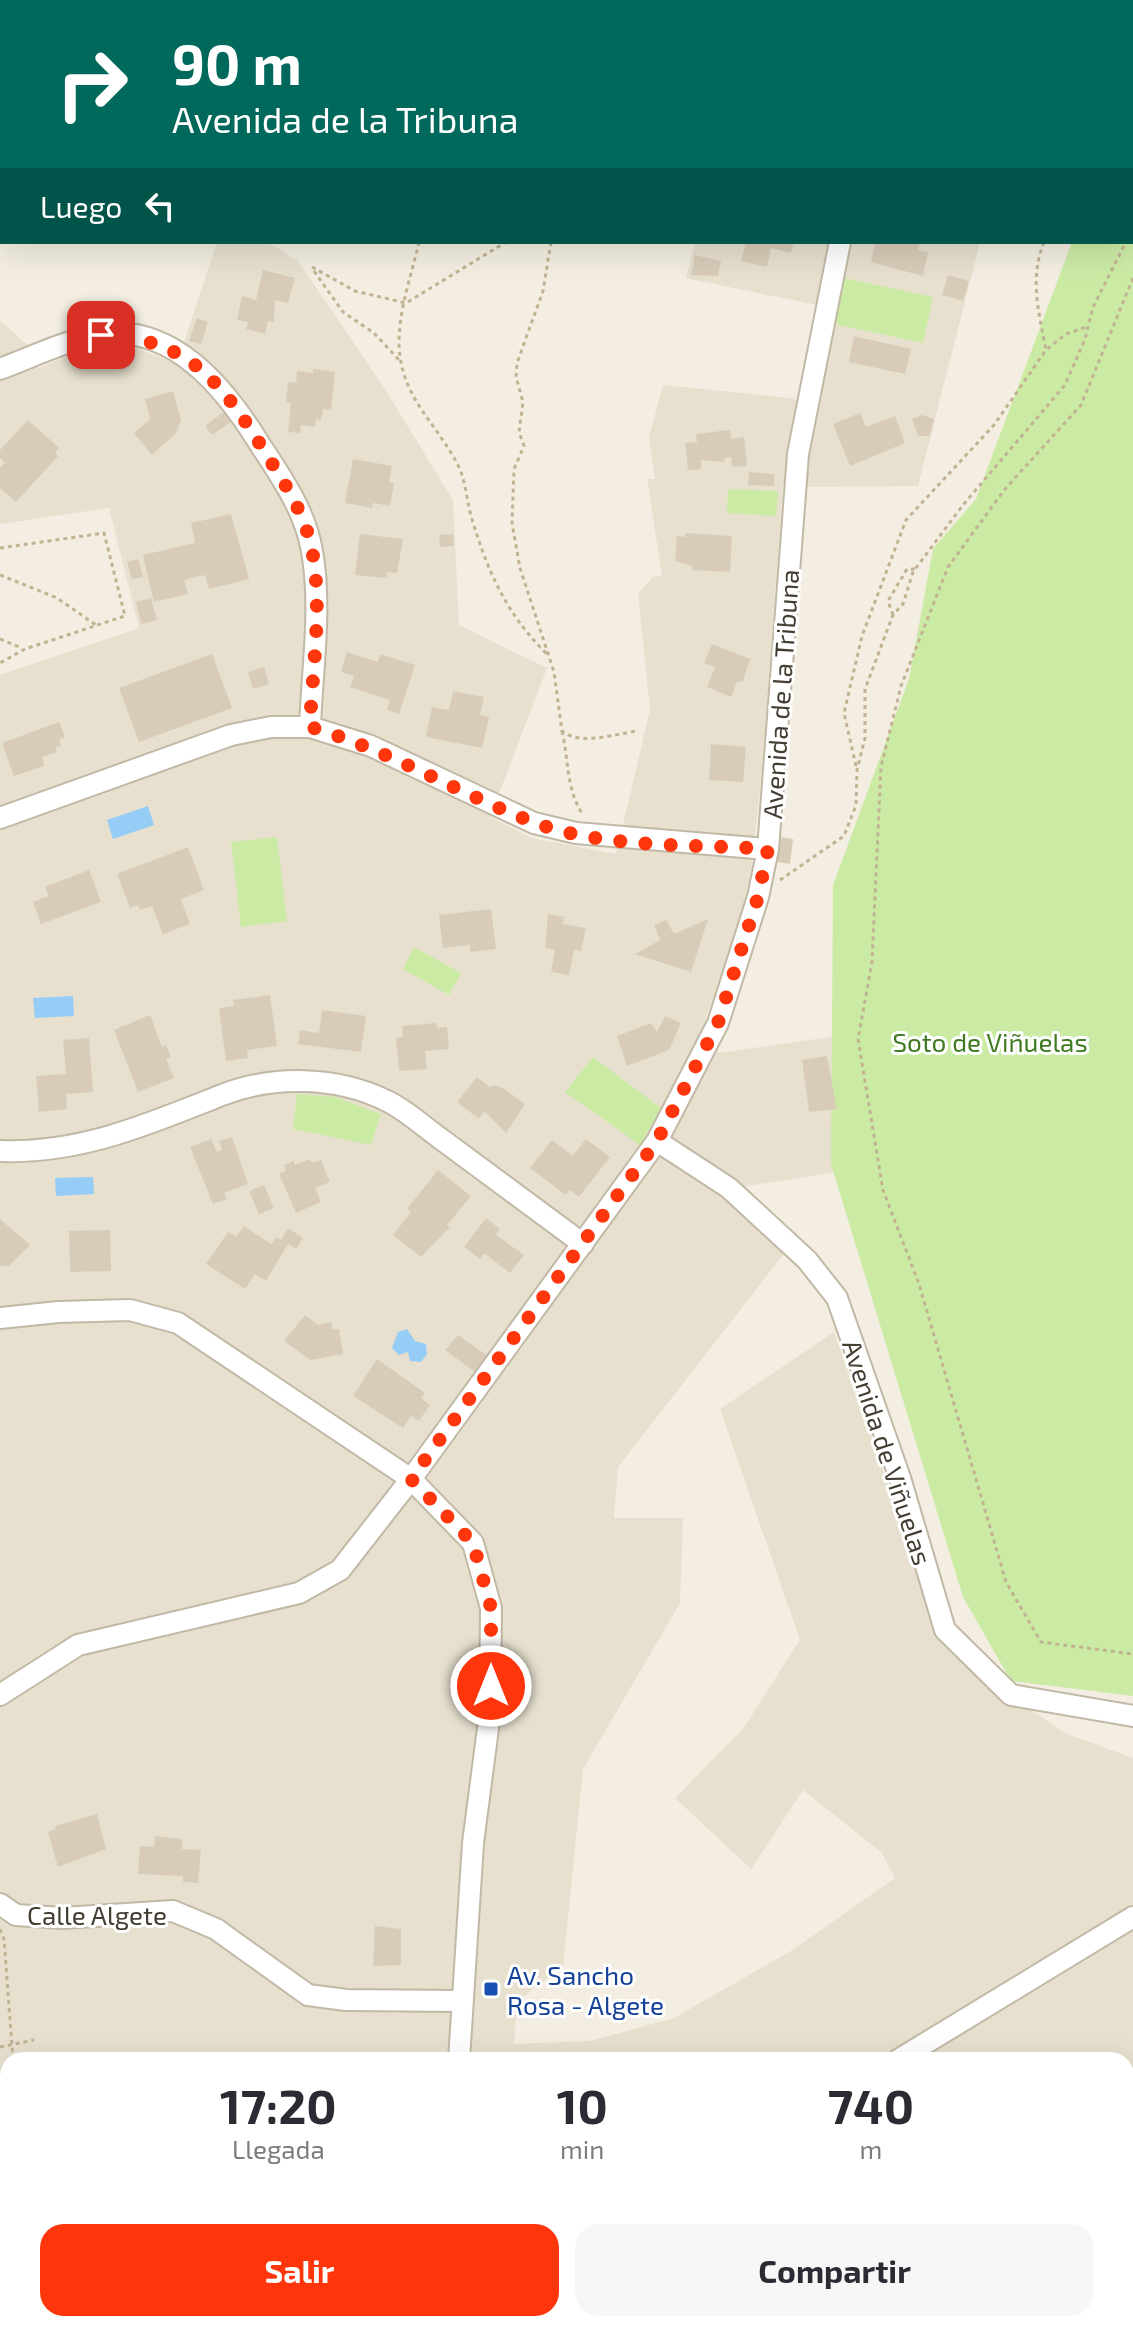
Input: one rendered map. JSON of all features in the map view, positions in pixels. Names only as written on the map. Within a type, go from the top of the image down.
[{"type":"street","name":"Avenida de la Tribuna","points":[[0,1695],[78,1645],[299,1593],[340,1570],[411,1479],[657,1141],[718,1023],[758,897],[768,849],[798,454],[840,244]]},
{"type":"street","points":[[0,369],[71,342],[101,335],[132,336],[162,345],[183,356],[207,372],[232,399],[301,511],[312,549],[316,582],[310,727]]},
{"type":"street","points":[[0,818],[231,735],[271,727],[310,727],[371,746],[534,823],[593,836],[768,849]]},
{"type":"street","points":[[0,1151],[87,1144],[126,1134],[226,1093],[267,1082],[308,1081],[343,1085],[388,1101],[583,1244]]},
{"type":"street","name":"Avenida de Viñuelas","points":[[657,1141],[729,1188],[807,1260],[837,1298],[900,1478],[945,1630],[1011,1695],[1133,1716]]},
{"type":"street","points":[[0,1318],[58,1312],[130,1310],[178,1323],[411,1479],[473,1543],[491,1608],[490,1713],[473,1843],[459,2052]]},
{"type":"street","name":"Calle Algete","points":[[0,1904],[16,1915],[63,1918],[173,1911],[216,1929],[308,1995],[346,2000],[461,2001]]},
{"type":"street","points":[[911,2052],[1133,1917]]},
{"type":"path","points":[[419,244],[400,326],[401,363],[412,397],[436,429],[467,486],[470,511],[499,593],[516,621],[549,656]]},
{"type":"path","points":[[401,363],[374,333],[343,312],[312,267],[355,291],[406,303],[503,244]]},
{"type":"path","points":[[551,244],[543,291],[517,363],[516,377],[523,402],[519,432],[524,446],[514,469],[512,523],[520,568],[549,656],[569,758],[570,795],[593,836]]},
{"type":"path","points":[[1043,244],[1037,260],[1034,291],[1046,350]]},
{"type":"path","points":[[758,897],[844,836],[856,805],[857,770],[865,738],[865,689],[893,615],[903,604],[915,569],[963,505],[1065,385],[1106,278],[1125,250],[1125,244]]},
{"type":"path","points":[[1133,278],[1081,405],[1005,489],[948,567],[901,686],[881,767],[872,962],[858,1039],[883,1190],[919,1284],[1006,1582],[1041,1642],[1133,1654]]},
{"type":"path","points":[[857,770],[844,713],[862,636],[906,520],[994,425],[1046,350],[1066,334],[1089,326]]},
{"type":"path","points":[[0,548],[104,533],[125,616],[25,649],[0,663]]},
{"type":"path","points":[[893,615],[888,601],[897,581],[907,569],[915,569]]},
{"type":"path","points":[[0,575],[57,598],[96,625]]},
{"type":"path","points":[[0,639],[25,649]]},
{"type":"path","points":[[562,731],[569,737],[584,738],[637,731]]},
{"type":"path","points":[[0,1929],[4,1939],[12,2052]]},
{"type":"path","points":[[0,2047],[34,2040]]},
{"type":"shaded area","points":[[216,244],[271,244],[298,261],[383,386],[453,500],[459,625],[547,668],[490,817],[532,838],[616,854],[650,710],[638,593],[653,577],[662,575],[647,479],[655,479],[649,437],[663,385],[790,398],[810,404],[831,308],[686,278],[694,244],[979,244],[918,486],[806,487],[783,484],[763,761],[751,870],[736,937],[697,1042],[720,1053],[844,1035],[857,1169],[747,1186],[736,1204],[786,1251],[618,1467],[614,1518],[683,1518],[680,1603],[583,1769],[563,1967],[517,2001],[514,2044],[590,2041],[674,2018],[791,1951],[895,1878],[882,1853],[803,1790],[751,1869],[675,1798],[743,1729],[800,1640],[720,1409],[834,1332],[908,1541],[955,1657],[1065,1733],[1133,1758],[1133,2052],[0,2052],[0,675],[139,628],[109,508],[0,524],[0,320],[28,346],[39,368],[78,351],[106,345],[139,349],[170,361],[185,340]]},
{"type":"green space","name":"Soto de Viñuelas","points":[[1071,244],[1133,244],[1133,1696],[1011,1681],[963,1597],[831,1164],[833,885],[909,679],[933,549],[976,499]]},
{"type":"green space","points":[[844,278],[933,297],[923,343],[834,324]]},
{"type":"green space","points":[[728,489],[778,491],[776,516],[727,513]]},
{"type":"green space","points":[[277,837],[287,921],[241,927],[231,842]]},
{"type":"green space","points":[[414,947],[461,973],[449,995],[403,969]]},
{"type":"green space","points":[[593,1057],[661,1108],[640,1145],[565,1092]]},
{"type":"green space","points":[[297,1094],[335,1097],[381,1114],[371,1145],[293,1129]]},
{"type":"water","points":[[148,806],[154,825],[113,839],[107,820]]},
{"type":"water","points":[[73,996],[74,1016],[35,1018],[33,998]]},
{"type":"water","points":[[93,1177],[94,1194],[56,1196],[55,1178]]},
{"type":"water","points":[[407,1329],[415,1341],[426,1344],[427,1354],[421,1362],[410,1361],[408,1352],[399,1355],[392,1348],[398,1332]]},
{"type":"building","points":[[745,244],[793,244],[791,253],[771,248],[767,267],[741,261]]},
{"type":"building","points":[[875,244],[920,244],[918,250],[928,252],[923,276],[871,262]]},
{"type":"building","points":[[695,255],[721,261],[718,276],[691,275]]},
{"type":"building","points":[[263,270],[295,278],[288,303],[275,300],[274,322],[268,321],[265,334],[246,329],[248,322],[237,320],[242,296],[256,300]]},
{"type":"building","points":[[948,275],[969,281],[963,301],[942,295]]},
{"type":"building","points":[[197,318],[208,322],[201,344],[189,341]]},
{"type":"building","points":[[854,336],[911,349],[905,374],[849,362]]},
{"type":"building","points":[[313,369],[335,372],[331,410],[323,409],[321,420],[316,419],[315,427],[301,425],[300,433],[288,432],[291,403],[286,402],[288,382],[296,383],[297,371],[313,373]]},
{"type":"building","points":[[173,391],[181,420],[176,433],[152,455],[134,433],[150,419],[145,399]]},
{"type":"building","points":[[225,411],[232,421],[212,435],[205,426]]},
{"type":"building","points":[[860,413],[866,427],[895,416],[905,443],[850,466],[833,424]]},
{"type":"building","points":[[922,415],[934,419],[930,436],[918,436],[912,419]]},
{"type":"building","points":[[28,420],[59,448],[55,453],[58,456],[16,502],[0,488],[0,468],[5,462],[0,458],[0,450]]},
{"type":"building","points":[[730,430],[731,439],[744,437],[747,466],[732,467],[731,457],[724,458],[725,462],[701,460],[701,469],[688,470],[685,443],[697,442],[696,434]]},
{"type":"building","points":[[353,459],[392,466],[389,482],[394,483],[390,506],[373,503],[372,508],[345,503]]},
{"type":"building","points":[[749,472],[774,474],[774,486],[748,485]]},
{"type":"building","points":[[231,514],[249,579],[209,589],[205,575],[184,580],[188,594],[154,602],[143,555],[195,543],[191,523]]},
{"type":"building","points":[[685,533],[732,536],[730,572],[692,570],[692,566],[675,561],[677,536],[685,537]]},
{"type":"building","points":[[360,534],[403,539],[397,573],[387,572],[387,578],[355,575]]},
{"type":"building","points":[[453,534],[454,546],[440,547],[439,535]]},
{"type":"building","points":[[138,559],[143,577],[132,579],[127,562]]},
{"type":"building","points":[[151,598],[157,620],[141,624],[136,602]]},
{"type":"building","points":[[712,644],[750,659],[743,681],[737,682],[731,697],[707,687],[715,667],[704,663]]},
{"type":"building","points":[[347,652],[378,662],[380,654],[415,665],[399,714],[387,710],[390,700],[350,687],[354,676],[341,672]]},
{"type":"building","points":[[212,654],[232,708],[139,742],[119,688]]},
{"type":"building","points":[[264,667],[269,684],[253,689],[248,672]]},
{"type":"building","points":[[453,691],[484,697],[480,715],[489,717],[482,748],[426,737],[432,707],[449,710]]},
{"type":"building","points":[[59,722],[65,737],[59,739],[61,746],[55,748],[57,752],[42,757],[44,766],[14,776],[2,743]]},
{"type":"building","points":[[711,744],[746,747],[743,782],[709,780]]},
{"type":"building","points":[[780,837],[793,839],[790,864],[777,862]]},
{"type":"building","points":[[188,847],[204,890],[181,899],[190,924],[163,934],[152,906],[140,910],[138,905],[130,908],[117,874]]},
{"type":"building","points":[[89,870],[101,902],[41,924],[33,902],[49,896],[45,887]]},
{"type":"building","points":[[491,909],[496,949],[470,952],[470,945],[443,948],[439,915]]},
{"type":"building","points":[[548,914],[564,917],[563,924],[586,928],[581,951],[574,950],[569,975],[551,972],[555,950],[545,948]]},
{"type":"building","points":[[708,919],[691,972],[635,954],[660,940],[654,925],[666,920],[674,934]]},
{"type":"building","points":[[270,995],[277,1046],[247,1050],[248,1058],[226,1061],[219,1008],[234,1006],[233,1000]]},
{"type":"building","points":[[322,1010],[366,1016],[361,1052],[298,1044],[300,1030],[319,1033]]},
{"type":"building","points":[[150,1015],[162,1047],[166,1045],[171,1057],[166,1059],[174,1078],[138,1092],[114,1030]]},
{"type":"building","points":[[665,1016],[681,1023],[669,1050],[627,1066],[617,1036],[651,1023],[657,1032]]},
{"type":"building","points":[[436,1023],[437,1028],[447,1027],[449,1049],[425,1051],[427,1069],[399,1071],[396,1038],[403,1037],[402,1026]]},
{"type":"building","points":[[89,1038],[93,1092],[66,1094],[67,1109],[39,1112],[36,1076],[66,1074],[63,1040]]},
{"type":"building","points":[[827,1056],[837,1109],[809,1112],[802,1060]]},
{"type":"building","points":[[477,1077],[490,1087],[495,1085],[506,1090],[525,1104],[506,1133],[484,1111],[479,1119],[457,1102]]},
{"type":"building","points":[[232,1137],[248,1184],[224,1193],[227,1199],[213,1204],[190,1147],[211,1139],[217,1152],[222,1150],[219,1141]]},
{"type":"building","points":[[586,1139],[610,1157],[579,1197],[570,1190],[566,1195],[530,1168],[552,1140],[573,1156]]},
{"type":"building","points":[[310,1159],[312,1163],[321,1160],[330,1182],[315,1188],[321,1202],[296,1213],[279,1174],[286,1171],[284,1165],[294,1161],[295,1165]]},
{"type":"building","points":[[438,1170],[471,1196],[447,1225],[450,1227],[421,1257],[393,1235],[411,1212],[407,1209]]},
{"type":"building","points":[[264,1185],[274,1208],[259,1214],[249,1191]]},
{"type":"building","points":[[486,1218],[500,1229],[496,1235],[524,1255],[510,1273],[484,1253],[480,1259],[464,1247]]},
{"type":"building","points":[[0,1219],[30,1245],[9,1266],[0,1266]]},
{"type":"building","points":[[244,1226],[271,1244],[277,1237],[281,1240],[288,1228],[303,1238],[296,1249],[288,1244],[266,1281],[255,1274],[245,1289],[206,1264],[228,1232],[236,1237]]},
{"type":"building","points":[[110,1230],[111,1271],[70,1272],[69,1231]]},
{"type":"building","points":[[305,1315],[318,1325],[331,1322],[333,1330],[339,1329],[343,1354],[310,1360],[284,1341]]},
{"type":"building","points":[[458,1335],[488,1356],[475,1372],[445,1350]]},
{"type":"building","points":[[377,1359],[425,1393],[421,1398],[430,1405],[419,1421],[411,1416],[403,1428],[353,1396]]},
{"type":"building","points":[[97,1814],[106,1849],[58,1867],[48,1832],[56,1829],[55,1826]]},
{"type":"building","points":[[155,1836],[182,1839],[182,1849],[201,1850],[198,1883],[183,1882],[183,1876],[138,1874],[140,1846],[154,1847]]},
{"type":"building","points":[[375,1926],[401,1929],[401,1965],[373,1966]]},
{"type":"place","name":"Av. Sancho Rosa - Algete","points":[[491,1989]]},
{"type":"route","points":[[101,335],[132,336],[162,345],[207,372],[232,399],[301,511],[312,549],[316,582],[310,727],[371,746],[534,823],[620,839],[768,849],[758,897],[718,1023],[657,1141],[411,1479],[473,1543],[491,1608],[491,1686]]}]
